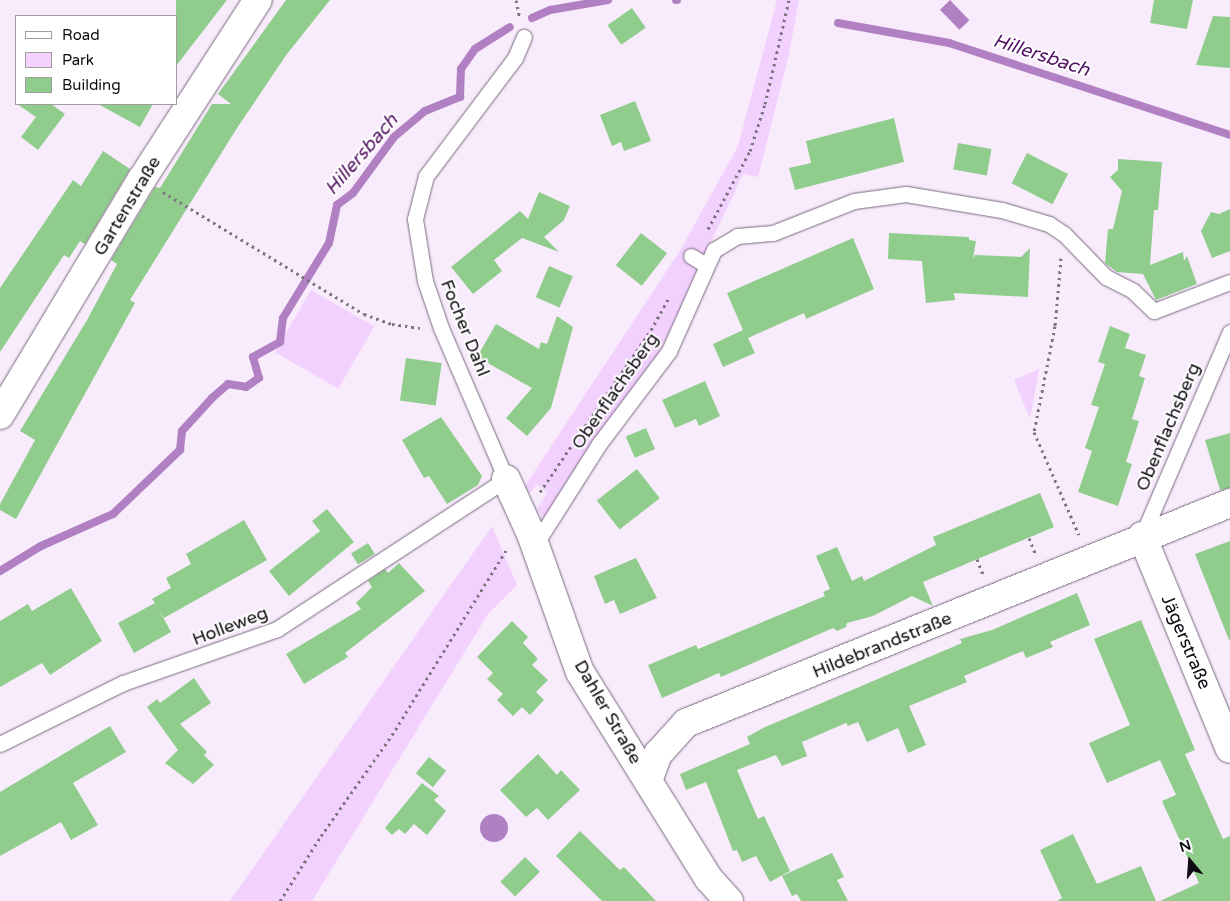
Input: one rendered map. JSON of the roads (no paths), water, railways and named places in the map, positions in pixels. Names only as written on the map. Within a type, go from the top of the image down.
[{"type":"street","name":"Gartenstraße","points":[[0,415],[142,179],[258,0]]},
{"type":"street","name":"Dahler Straße","points":[[506,480],[535,545],[580,672],[709,879],[729,901]]},
{"type":"street","name":"Hildebrandstraße","points":[[648,781],[658,754],[686,723],[1090,559],[1142,536],[1230,502]]},
{"type":"street","name":"Jägerstraße","points":[[1142,536],[1230,749]]},
{"type":"lane","name":"Focher Dahl","points":[[506,480],[441,328],[425,280],[415,219],[426,176],[515,58],[524,37]]},
{"type":"lane","name":"Obenflachsberg","points":[[535,545],[598,444],[669,351],[714,250],[737,236],[773,233],[854,201],[906,194],[1002,210],[1049,224],[1064,233],[1106,277],[1133,291],[1154,311],[1230,282]]},
{"type":"lane","points":[[691,256],[706,265]]},
{"type":"lane","name":"Obenflachsberg","points":[[1142,536],[1230,332]]},
{"type":"lane","name":"Holleweg","points":[[0,744],[123,683],[277,629],[506,480]]},
{"type":"waterway","name":"Hillersbach","points":[[532,18],[550,10],[608,0]]},
{"type":"waterway","name":"Hillersbach","points":[[838,23],[949,43],[1230,135]]},
{"type":"waterway","name":"Hillersbach","points":[[0,571],[41,546],[113,514],[180,450],[182,431],[212,398],[228,384],[246,387],[259,378],[253,357],[280,342],[283,318],[329,243],[337,205],[353,193],[394,137],[425,111],[460,97],[461,69],[475,49],[510,27]]}]
